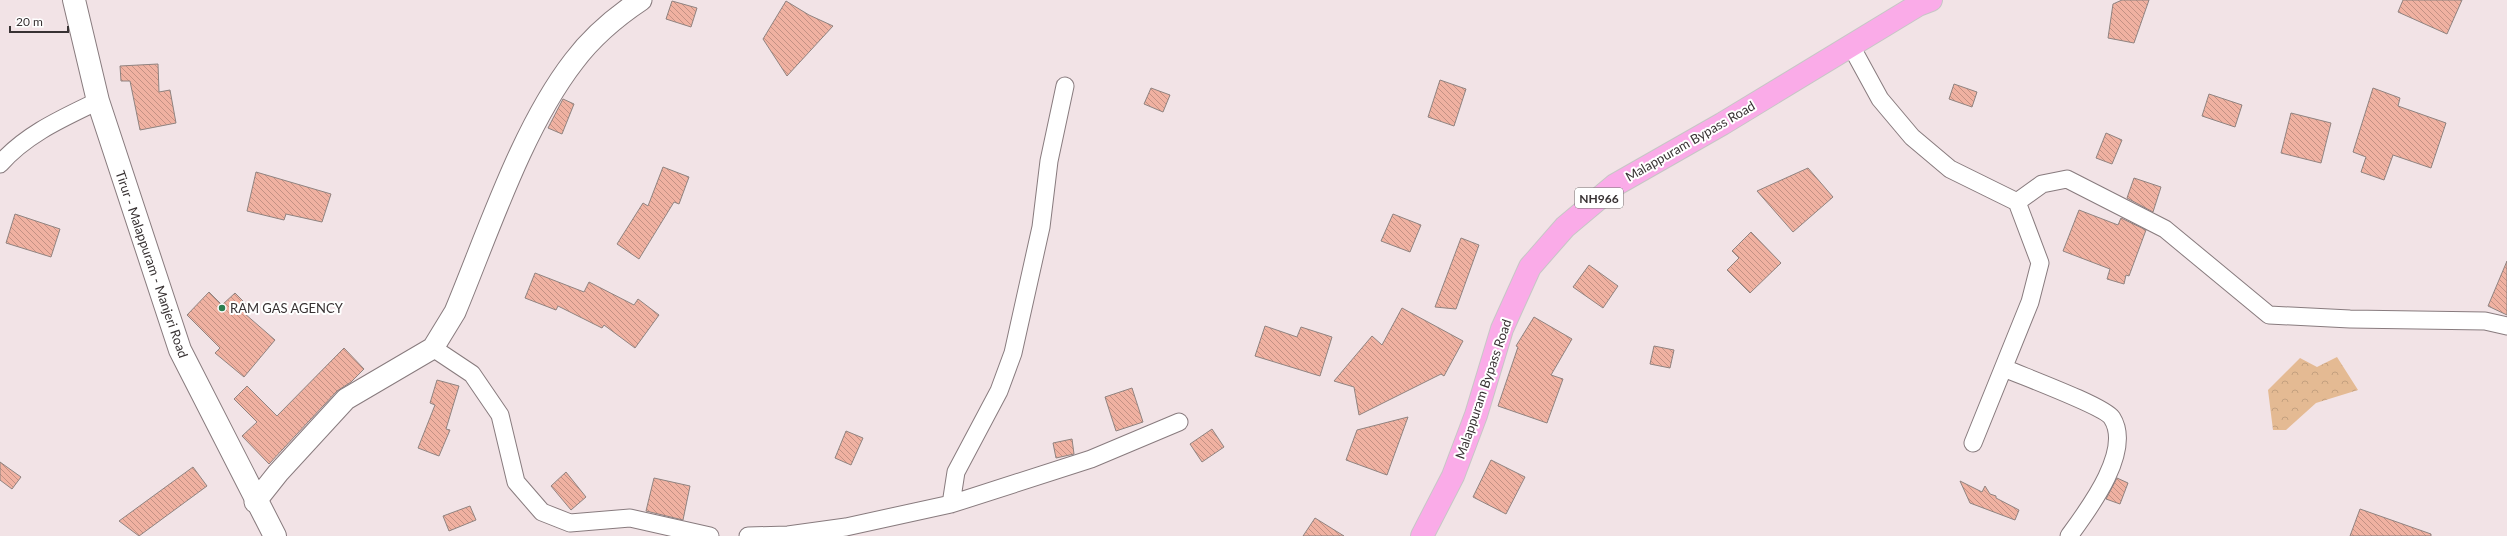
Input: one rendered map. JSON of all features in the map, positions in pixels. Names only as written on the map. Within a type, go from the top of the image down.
[{"type":"highway","name":"Malappuram Bypass Road","points":[[1422,536],[1454,476],[1476,415],[1502,329],[1530,267],[1565,227],[1615,185],[1722,124],[1918,5],[1931,0]]},
{"type":"main road","name":"Tirur - Malappuram - Manjeri Road","points":[[74,0],[98,101],[180,350],[255,502],[274,536]]},
{"type":"street","points":[[255,502],[278,472],[346,399],[433,348],[455,312],[538,118],[574,60],[618,15],[641,0]]},
{"type":"street","points":[[1851,46],[1880,99],[1912,137],[1950,169],[2017,202],[2040,263],[2030,302],[1973,443]]},
{"type":"street","points":[[951,504],[956,472],[999,391],[1013,353],[1041,227],[1049,161],[1066,86]]},
{"type":"street","points":[[0,164],[15,147],[98,101]]},
{"type":"street","points":[[2017,202],[2042,184],[2067,179],[2165,228],[2269,315],[2350,320],[2471,320],[2507,326]]},
{"type":"street","points":[[433,348],[472,374],[500,415],[516,482],[542,512],[570,523],[630,518],[710,536]]},
{"type":"street","points":[[2004,368],[2093,406],[2112,417],[2118,435],[2113,463],[2092,506],[2069,536]]},
{"type":"street","points":[[748,536],[788,535],[846,527],[951,504],[1091,459],[1179,422]]},
{"type":"green space","points":[[2337,357],[2358,390],[2316,403],[2286,430],[2273,430],[2268,390],[2300,358],[2317,367]]},
{"type":"building","points":[[2122,0],[2149,0],[2134,43],[2108,38],[2113,4]]},
{"type":"building","points":[[2403,0],[2462,0],[2447,34],[2398,12]]},
{"type":"building","points":[[672,1],[697,8],[691,27],[666,19]]},
{"type":"building","points":[[786,1],[809,15],[833,26],[787,76],[763,39]]},
{"type":"building","points":[[158,64],[159,92],[170,90],[176,123],[140,130],[130,81],[121,81],[120,66]]},
{"type":"building","points":[[1440,80],[1466,89],[1454,126],[1428,117]]},
{"type":"building","points":[[1954,84],[1977,92],[1972,107],[1949,99]]},
{"type":"building","points":[[1151,88],[1170,95],[1163,112],[1144,104]]},
{"type":"building","points":[[2373,88],[2400,98],[2398,106],[2446,123],[2431,168],[2393,155],[2384,180],[2361,172],[2366,157],[2353,152]]},
{"type":"building","points":[[2209,94],[2242,105],[2235,127],[2202,116]]},
{"type":"building","points":[[563,99],[574,104],[562,134],[548,128]]},
{"type":"building","points":[[2291,113],[2331,123],[2321,163],[2281,153]]},
{"type":"building","points":[[2106,133],[2122,140],[2112,164],[2096,158]]},
{"type":"building","points":[[663,167],[689,177],[679,204],[674,202],[639,259],[617,244],[643,203],[648,206]]},
{"type":"building","points":[[1808,168],[1833,197],[1793,232],[1757,191]]},
{"type":"building","points":[[256,172],[331,194],[322,222],[286,214],[284,220],[247,211]]},
{"type":"building","points":[[2134,178],[2161,187],[2153,212],[2127,198]]},
{"type":"building","points":[[2079,210],[2118,225],[2121,218],[2146,230],[2129,276],[2126,275],[2124,284],[2107,279],[2110,269],[2063,251]]},
{"type":"building","points":[[15,214],[60,229],[51,257],[6,243]]},
{"type":"building","points":[[1393,214],[1421,225],[1410,252],[1381,241]]},
{"type":"building","points":[[1751,232],[1781,263],[1750,293],[1727,270],[1739,258],[1732,251]]},
{"type":"building","points":[[1461,238],[1479,245],[1456,309],[1435,307]]},
{"type":"building","points":[[2507,261],[2507,315],[2488,306]]},
{"type":"building","points":[[1589,265],[1618,286],[1603,308],[1573,287]]},
{"type":"building","points":[[535,273],[584,292],[589,282],[634,305],[638,299],[659,315],[635,348],[604,325],[602,328],[558,306],[556,310],[525,298]]},
{"type":"building","points":[[209,292],[222,305],[235,293],[249,307],[244,313],[275,340],[244,377],[215,353],[220,348],[187,315]]},
{"type":"building","points":[[1402,308],[1463,341],[1444,376],[1441,374],[1359,415],[1354,387],[1334,381],[1372,336],[1382,345]]},
{"type":"building","points":[[1534,317],[1572,339],[1551,375],[1563,379],[1547,423],[1498,406],[1518,347],[1516,346]]},
{"type":"building","points":[[1265,326],[1297,337],[1301,327],[1332,337],[1320,376],[1255,356]]},
{"type":"building","points":[[1654,346],[1674,350],[1670,368],[1650,364]]},
{"type":"building","points":[[344,348],[364,369],[351,382],[337,391],[269,464],[242,436],[257,422],[234,399],[247,386],[277,416]]},
{"type":"building","points":[[437,380],[459,386],[446,429],[450,430],[439,456],[418,448],[435,405],[430,403]]},
{"type":"building","points":[[1132,388],[1143,422],[1116,431],[1105,397]]},
{"type":"building","points":[[1408,417],[1387,475],[1346,460],[1357,430]]},
{"type":"building","points":[[1212,429],[1224,447],[1202,462],[1190,444]]},
{"type":"building","points":[[846,431],[863,438],[851,465],[835,458]]},
{"type":"building","points":[[1072,439],[1074,454],[1056,458],[1053,443]]},
{"type":"building","points":[[1491,460],[1525,477],[1506,514],[1473,497]]},
{"type":"building","points":[[0,462],[21,477],[12,489],[0,480]]},
{"type":"building","points":[[193,467],[207,486],[139,536],[119,521]]},
{"type":"building","points":[[566,472],[586,497],[571,510],[551,486]]},
{"type":"building","points":[[654,478],[690,486],[683,520],[646,511]]},
{"type":"building","points":[[2117,478],[2128,483],[2120,504],[2106,499]]},
{"type":"building","points":[[1960,481],[1982,492],[1985,486],[1990,494],[2019,510],[2015,520],[1970,503]]},
{"type":"building","points":[[470,506],[476,520],[449,531],[443,516]]},
{"type":"building","points":[[2360,509],[2431,534],[2431,536],[2350,536]]},
{"type":"building","points":[[1315,518],[1344,536],[1303,536]]},
{"type":"place","name":"RAM GAS AGENCY","points":[[222,308]]}]
